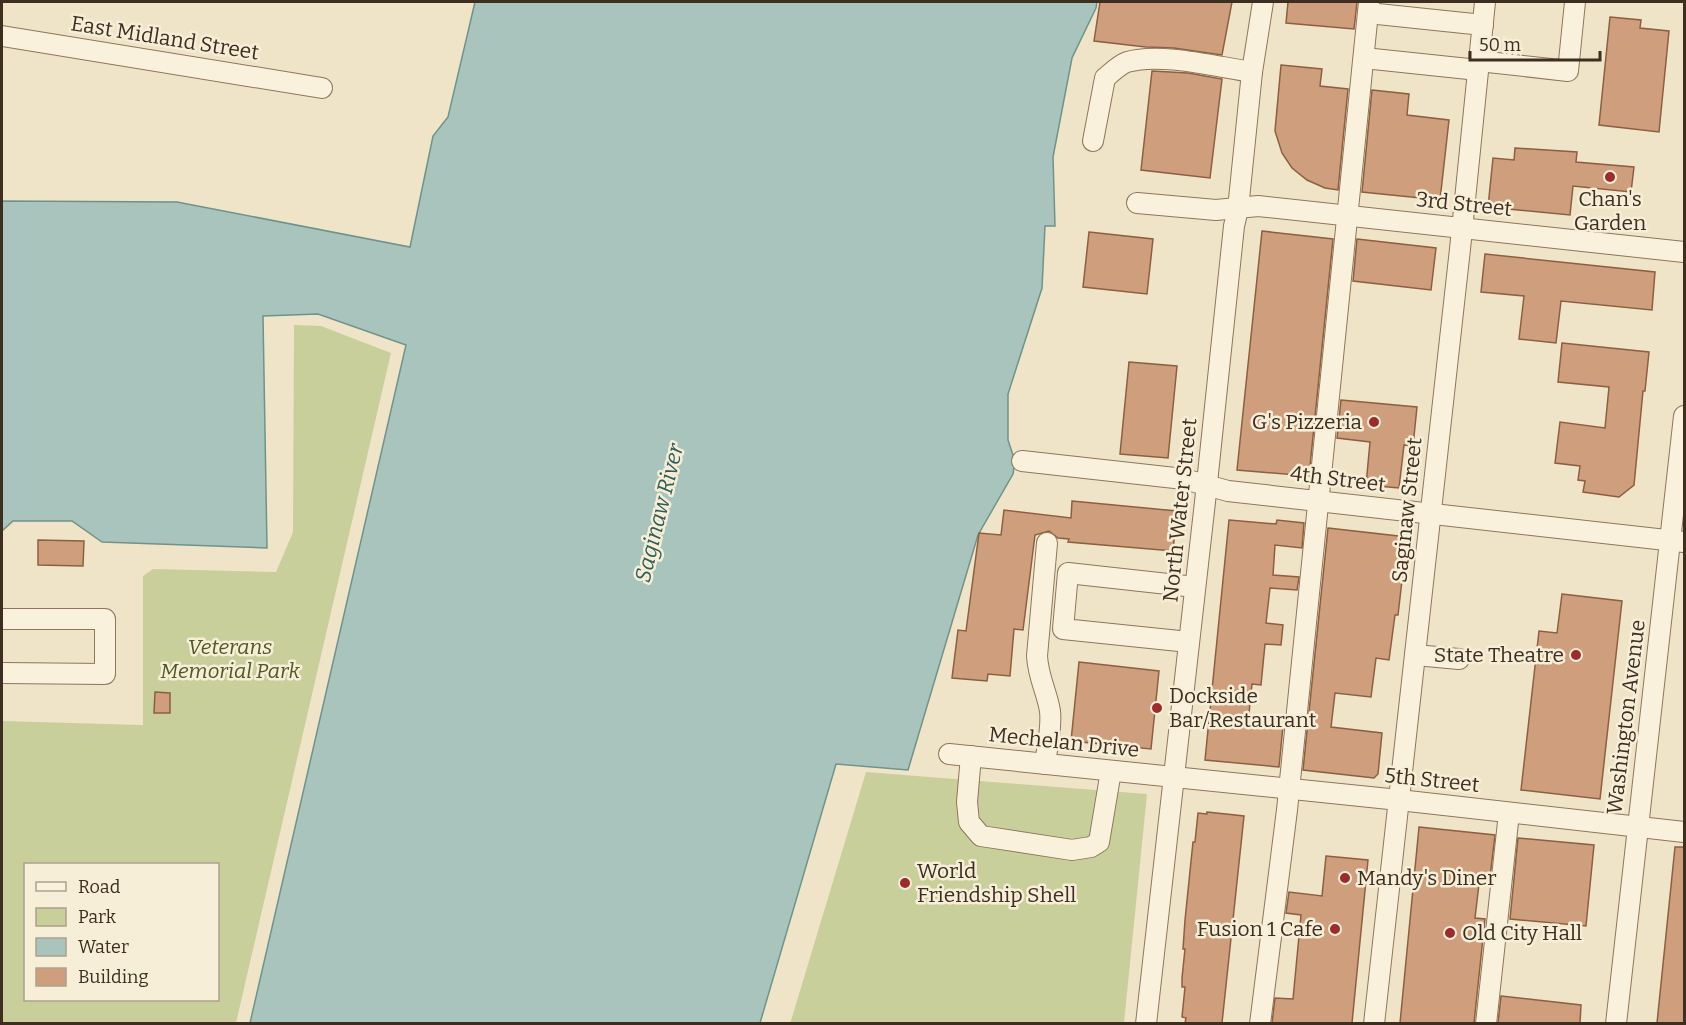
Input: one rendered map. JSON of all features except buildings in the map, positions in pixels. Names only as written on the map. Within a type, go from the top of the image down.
[{"type":"street","name":"North Water Street","points":[[1146,1023],[1234,226],[1238,209],[1252,72],[1263,2]]},
{"type":"street","name":"Saginaw Street","points":[[1374,1023],[1485,2]]},
{"type":"street","points":[[1364,58],[1568,71],[1575,2]]},
{"type":"street","points":[[1260,1023],[1289,789],[1369,7],[1483,25]]},
{"type":"street","name":"East Midland Street","points":[[2,36],[322,88]]},
{"type":"street","points":[[1093,141],[1105,78],[1125,63],[1144,59],[1166,59],[1252,72]]},
{"type":"street","name":"3rd Street","points":[[1137,203],[1216,210],[1258,206],[1684,252]]},
{"type":"street","name":"Washington Avenue","points":[[1616,1023],[1638,827],[1678,542],[1684,416]]},
{"type":"street","name":"4th Street","points":[[1022,461],[1184,479],[1228,491],[1678,542]]},
{"type":"street","points":[[1046,764],[1050,715],[1049,704],[1037,672],[1037,656],[1047,543]]},
{"type":"street","points":[[1189,642],[1063,629],[1068,573],[1195,587]]},
{"type":"street","points":[[2,619],[105,619],[105,674],[2,673]]},
{"type":"street","points":[[1415,655],[1459,659]]},
{"type":"street","name":"Mechelan Drive","points":[[950,754],[1173,777]]},
{"type":"street","points":[[971,756],[969,822],[981,836],[1072,850],[1091,847],[1099,842],[1111,771]]},
{"type":"street","name":"5th Street","points":[[1173,777],[1684,832]]},
{"type":"street","points":[[1486,1023],[1509,813]]},
{"type":"green space","name":"Veterans Memorial Park","points":[[294,325],[321,326],[391,353],[236,1023],[2,1024],[2,721],[143,725],[143,576],[153,569],[276,572],[293,532]]},
{"type":"green space","points":[[866,772],[1147,794],[1124,1023],[790,1024]]},
{"type":"water","name":"Saginaw River","points":[[475,2],[1097,2],[1072,58],[1053,157],[1055,226],[1045,226],[1042,288],[1008,394],[1008,440],[1015,461],[1013,474],[978,535],[908,770],[836,764],[760,1023],[250,1023],[406,345],[318,314],[263,316],[267,548],[102,542],[72,521],[13,521],[2,531],[2,201],[177,202],[410,247],[433,136],[448,117]]},
{"type":"place","name":"Chan's Garden","points":[[1610,177]]},
{"type":"place","name":"G's Pizzeria","points":[[1374,422]]},
{"type":"place","name":"State Theatre","points":[[1576,655]]},
{"type":"place","name":"Dockside Bar/Restaurant","points":[[1157,708]]},
{"type":"place","name":"Mandy's Diner","points":[[1345,878]]},
{"type":"place","name":"World Friendship Shell","points":[[905,883]]},
{"type":"place","name":"Fusion 1 Cafe","points":[[1335,929]]},
{"type":"place","name":"Old City Hall","points":[[1450,933]]}]
